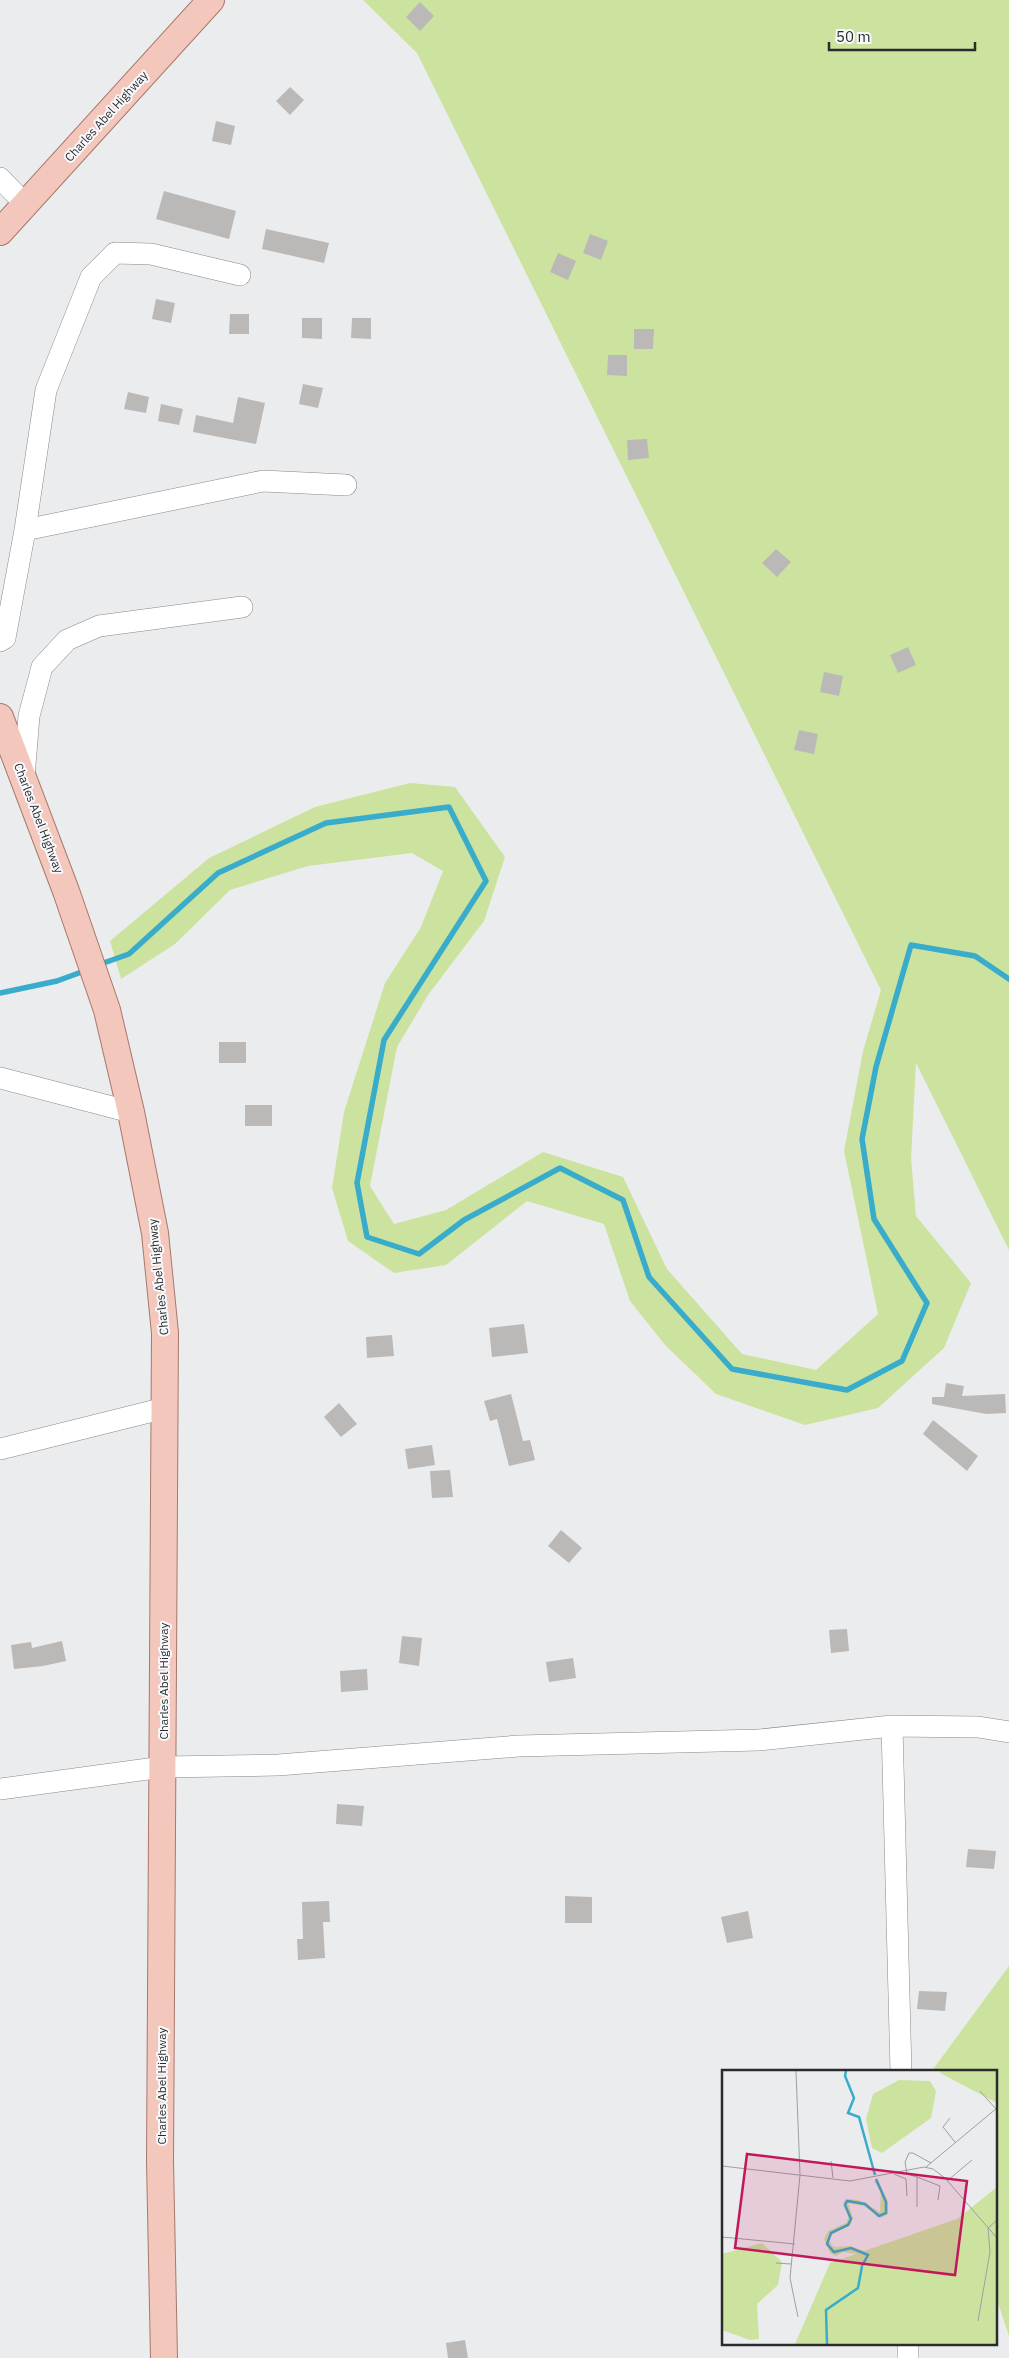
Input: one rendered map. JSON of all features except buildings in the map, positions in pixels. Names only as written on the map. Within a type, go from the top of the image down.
[{"type":"main road","name":"Charles Abel Highway","points":[[0,232],[211,0]]},
{"type":"main road","name":"Charles Abel Highway","points":[[0,716],[66,891],[108,1010],[155,1233],[165,1333],[160,2161],[164,2358]]},
{"type":"street","points":[[0,178],[25,204]]},
{"type":"street","points":[[0,641],[4,638],[26,530],[46,390],[91,276],[115,253],[152,254],[240,275]]},
{"type":"street","points":[[26,530],[263,481],[346,485]]},
{"type":"street","points":[[24,778],[29,716],[42,668],[67,640],[99,626],[242,607]]},
{"type":"street","points":[[0,1078],[131,1112]]},
{"type":"street","points":[[0,1449],[165,1408]]},
{"type":"street","points":[[892,1726],[901,2070]]},
{"type":"street","points":[[0,1789],[163,1767],[278,1765],[519,1746],[759,1740],[892,1726],[978,1727],[1009,1732]]},
{"type":"green space","points":[[363,0],[1009,0],[1009,1250],[916,1063],[911,1158],[916,1216],[971,1283],[944,1348],[878,1408],[805,1425],[716,1394],[665,1345],[630,1301],[604,1224],[527,1201],[446,1265],[394,1273],[348,1241],[332,1188],[344,1112],[385,983],[421,927],[443,871],[412,853],[308,866],[230,890],[175,944],[121,979],[110,941],[209,858],[315,807],[410,783],[455,787],[505,857],[484,921],[428,995],[397,1047],[370,1186],[394,1224],[446,1210],[543,1152],[623,1177],[667,1269],[742,1354],[816,1370],[878,1314],[844,1151],[863,1051],[881,990],[417,53]]},
{"type":"green space","points":[[1009,1966],[1009,2336],[996,2297],[996,2070],[932,2070]]},
{"type":"waterway","points":[[98,965],[129,954],[218,873],[326,823],[449,807],[486,881],[384,1040],[357,1183],[367,1237],[419,1254],[464,1220],[560,1168],[623,1200],[649,1277],[732,1369],[847,1390],[902,1361],[927,1303],[874,1219],[862,1139],[876,1067],[911,945],[975,956],[1009,979]]},
{"type":"waterway","points":[[0,993],[57,981],[87,970]]}]
